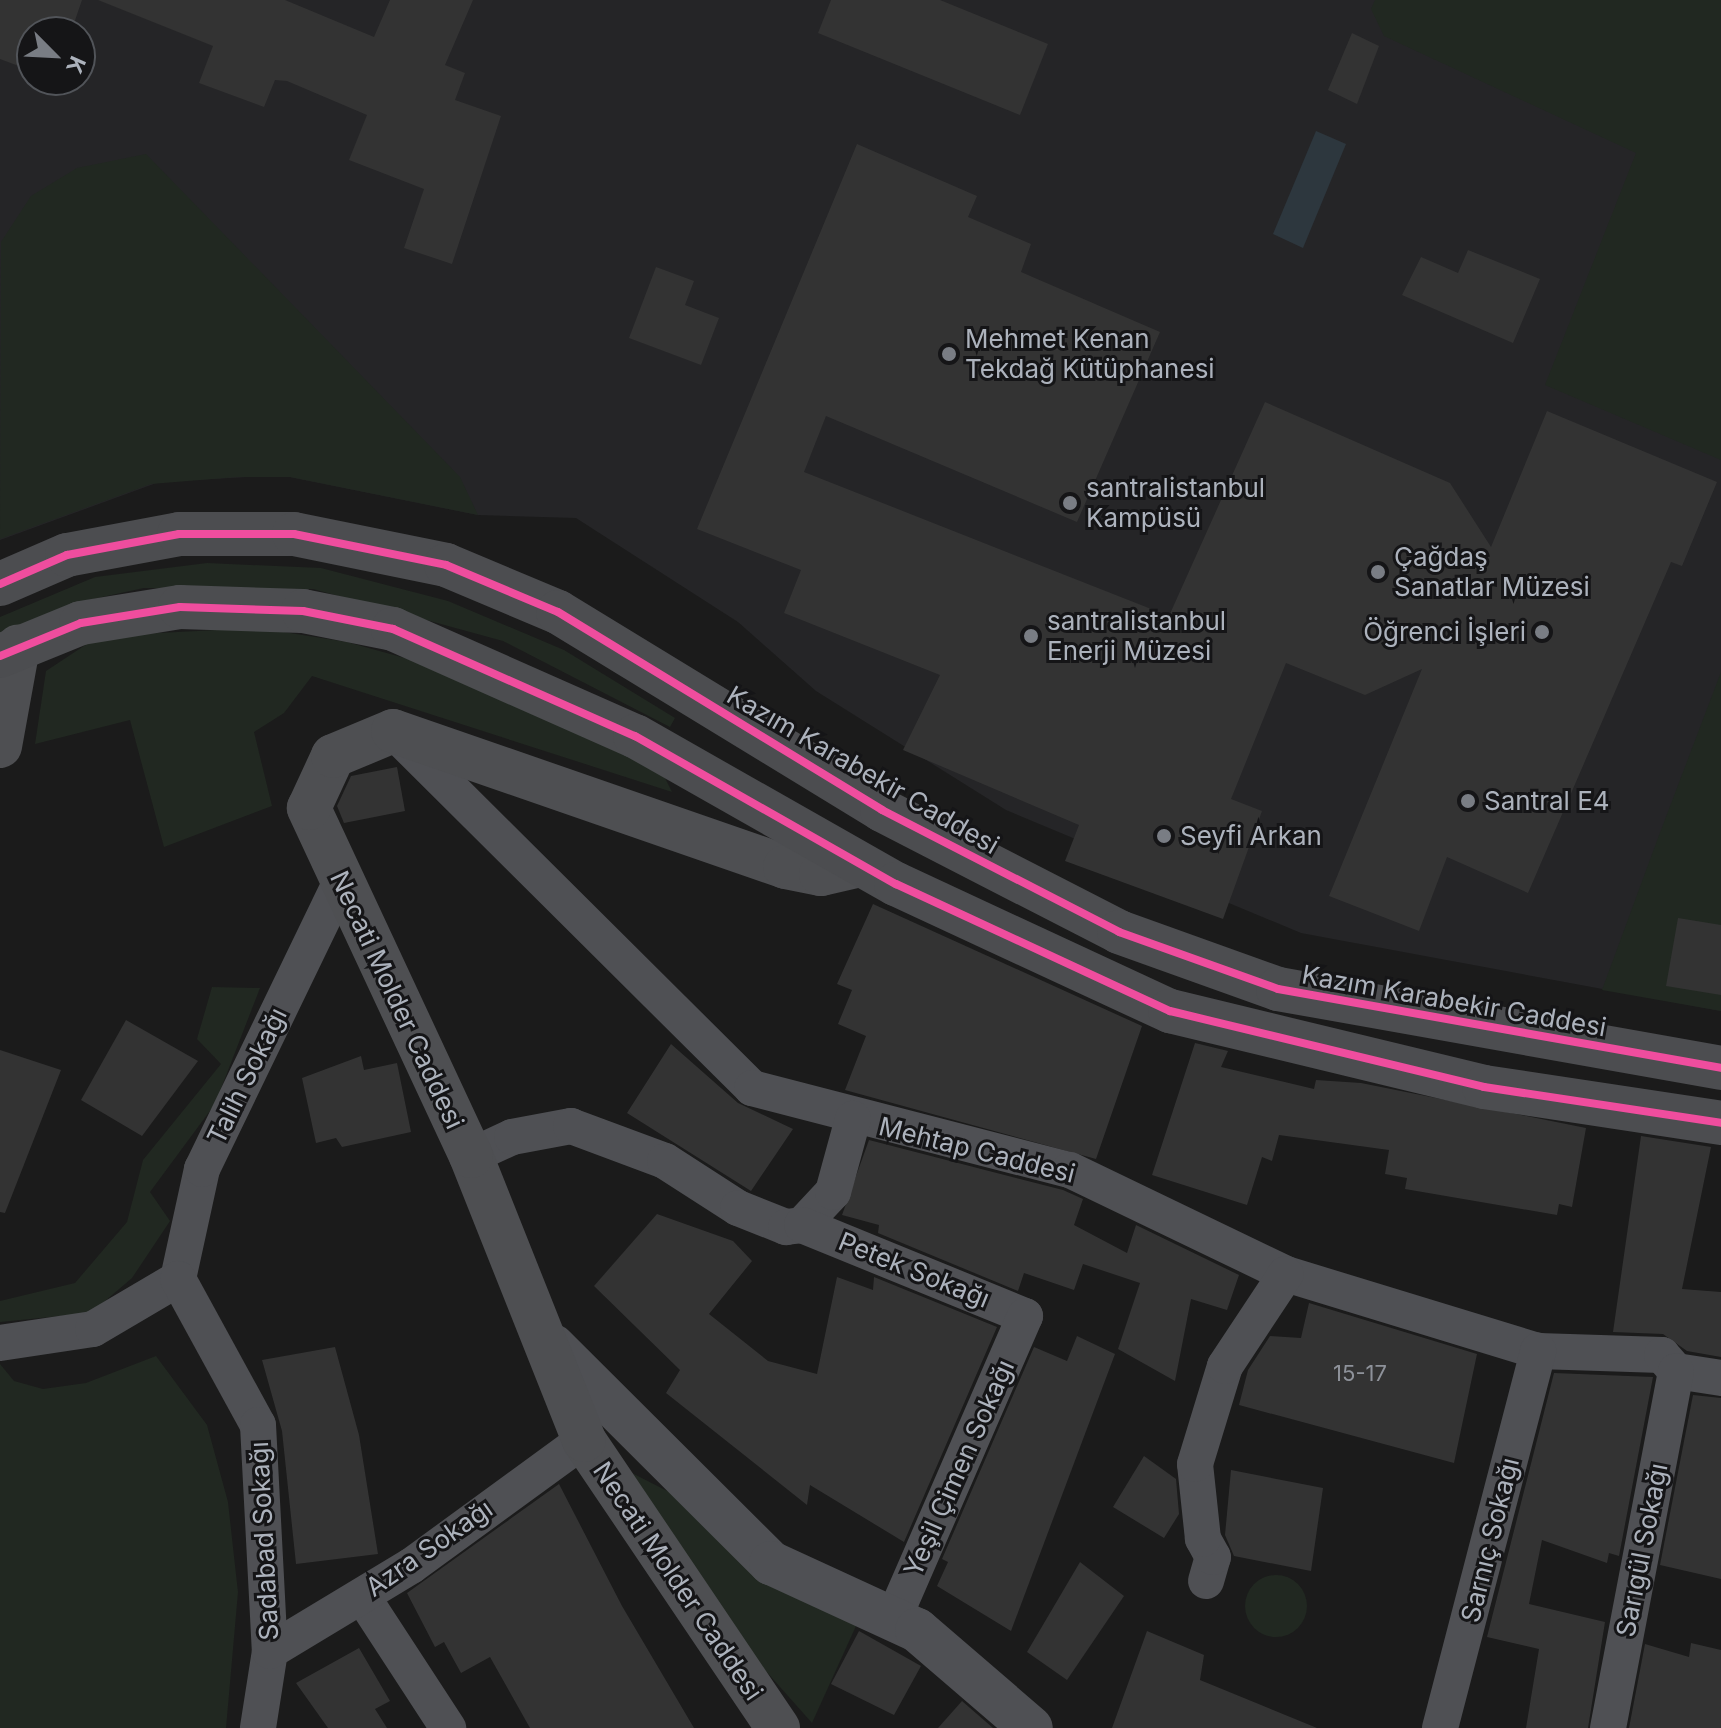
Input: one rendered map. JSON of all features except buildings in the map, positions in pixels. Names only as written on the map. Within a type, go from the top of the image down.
[{"type":"main road","name":"Kazım Karabekir Caddesi","points":[[0,584],[67,555],[166,535],[294,534],[396,552],[483,578],[558,612],[882,810],[1119,932],[1278,989],[1721,1068]]},
{"type":"main road","points":[[0,746],[9,652],[81,623],[180,607],[303,611],[393,629],[635,736],[860,865],[1101,985],[1239,1033],[1484,1087],[1721,1123]]},
{"type":"main road","points":[[393,731],[785,867],[821,874],[860,865]]},
{"type":"main road","name":"Necati Molder Caddesi","points":[[393,731],[333,756],[309,808],[471,1156],[553,1346],[584,1440],[778,1728]]},
{"type":"main road","points":[[860,865],[882,810]]},
{"type":"street","name":"Mehtap Caddesi","points":[[393,731],[752,1088],[853,1119],[1070,1170],[1286,1274],[1538,1351],[1662,1355],[1676,1371],[1721,1378]]},
{"type":"street","name":"Talih Sokağı","points":[[178,1279],[202,1169],[341,881]]},
{"type":"street","points":[[802,1225],[833,1192],[853,1119]]},
{"type":"street","name":"Petek Sokağı","points":[[471,1156],[512,1137],[571,1126],[665,1161],[738,1208],[786,1227],[802,1225],[1025,1316]]},
{"type":"street","points":[[1206,1581],[1213,1557],[1203,1539],[1195,1464],[1225,1366],[1286,1274]]},
{"type":"street","points":[[0,1343],[93,1329],[178,1279]]},
{"type":"street","name":"Sadabad Sokağı","points":[[178,1279],[258,1425],[270,1651],[258,1728]]},
{"type":"street","name":"Yeşil Çimen Sokağı","points":[[893,1619],[1025,1316]]},
{"type":"street","points":[[553,1346],[771,1563],[917,1630],[1031,1728]]},
{"type":"street","name":"Sarnıç Sokağı","points":[[1440,1728],[1538,1351]]},
{"type":"street","name":"Sarıgül Sokağı","points":[[1608,1728],[1676,1371]]},
{"type":"street","name":"Azra Sokağı","points":[[270,1651],[362,1596],[584,1440]]},
{"type":"street","points":[[362,1596],[448,1728]]},
{"type":"shaded area","name":"santralistanbul Kampüsü","points":[[0,0],[1721,0],[1721,1011],[1301,933],[1006,810],[816,691],[738,622],[576,518],[478,515],[280,475],[159,482],[0,540]]},
{"type":"shaded area","points":[[1375,0],[1721,0],[1721,460],[1545,385],[1636,153],[1384,36],[1371,9]]},
{"type":"shaded area","points":[[1316,131],[1346,144],[1303,248],[1273,234]]},
{"type":"shaded area","points":[[146,154],[460,477],[478,515],[290,477],[237,477],[151,484],[0,539],[1,242],[31,196],[77,168]]},
{"type":"shaded area","points":[[207,563],[321,568],[448,601],[564,650],[675,718],[670,727],[503,641],[313,589],[144,588],[79,602],[0,635],[0,617],[95,577]]},
{"type":"shaded area","points":[[258,628],[347,642],[437,667],[559,720],[664,776],[672,792],[312,676],[284,713],[254,732],[272,806],[164,847],[130,720],[35,744],[46,671],[99,636]]},
{"type":"shaded area","points":[[1721,672],[1721,1011],[1602,990],[1658,838]]},
{"type":"shaded area","points":[[212,987],[260,988],[215,1104],[150,1192],[170,1221],[132,1278],[91,1313],[0,1322],[0,1301],[75,1283],[127,1222],[143,1160],[221,1064],[197,1039]]},
{"type":"shaded area","points":[[156,1356],[207,1425],[228,1502],[238,1592],[226,1728],[0,1728],[0,1364],[14,1381],[43,1389],[86,1383]]},
{"type":"shaded area","points":[[632,1473],[712,1514],[861,1615],[812,1723],[731,1632]]},
{"type":"shaded area","points":[[1270,1575],[1282,1575],[1298,1584],[1305,1594],[1305,1618],[1298,1628],[1282,1637],[1270,1637],[1250,1623],[1245,1612],[1245,1600],[1259,1580]]},
{"type":"cycle path","points":[[0,584],[67,555],[179,534],[294,534],[446,565],[558,612],[882,810],[1119,932],[1278,989],[1721,1068]]},
{"type":"cycle path","points":[[0,656],[81,623],[180,607],[303,611],[393,629],[635,736],[896,884],[1170,1011],[1484,1087],[1721,1123]]},
{"type":"place","name":"Mehmet Kenan Tekdağ Kütüphanesi","points":[[949,354]]},
{"type":"place","name":"santralistanbul Kampüsü","points":[[1070,503]]},
{"type":"place","name":"Çağdaş Sanatlar Müzesi","points":[[1378,572]]},
{"type":"place","name":"Öğrenci İşleri","points":[[1542,632]]},
{"type":"place","name":"santralistanbul Enerji Müzesi","points":[[1031,636]]},
{"type":"place","name":"Santral E4","points":[[1468,801]]},
{"type":"place","name":"Seyfi Arkan","points":[[1164,836]]}]
